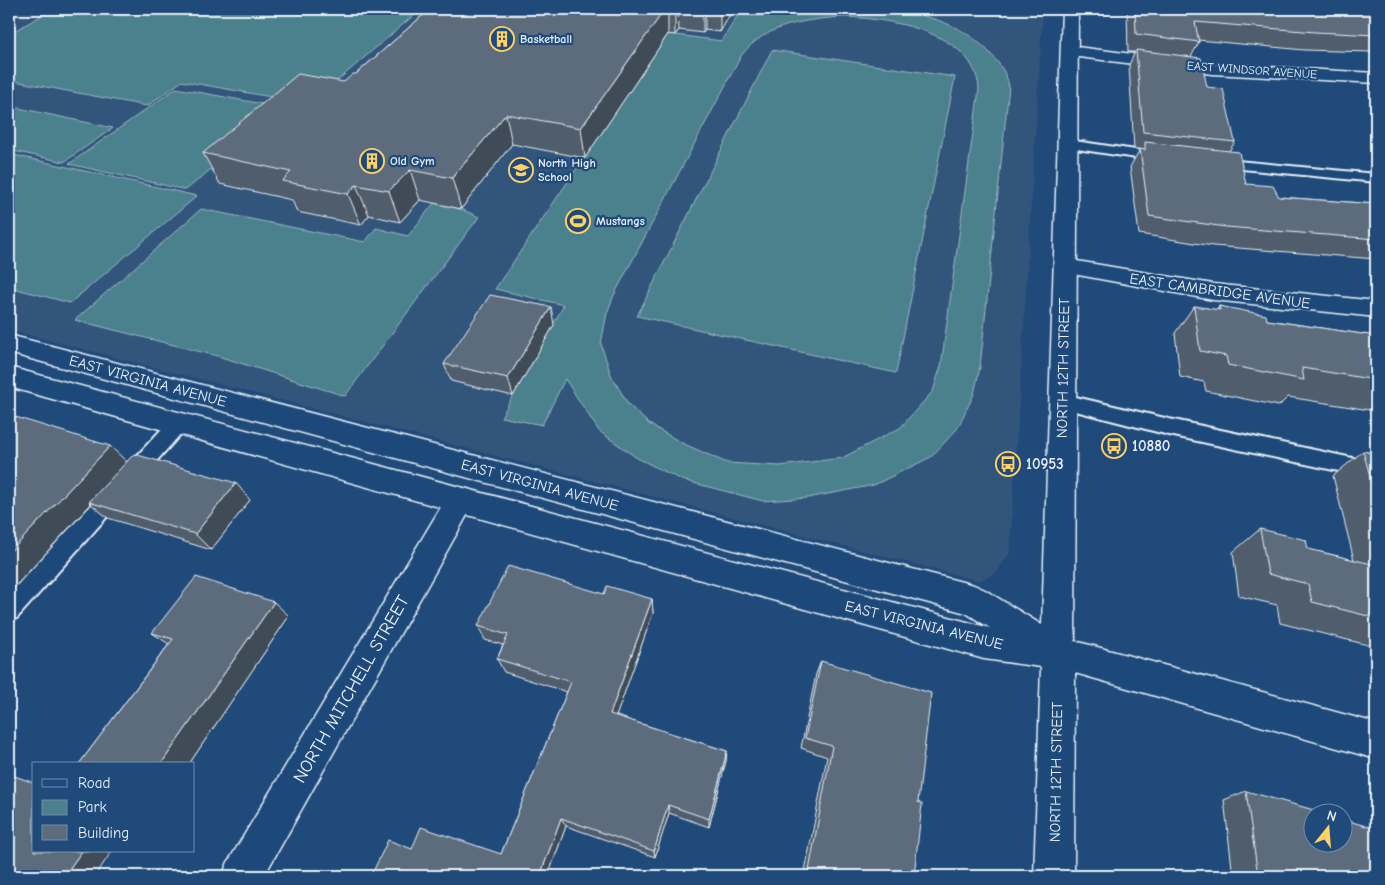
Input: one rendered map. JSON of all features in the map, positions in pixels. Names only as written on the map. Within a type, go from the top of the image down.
[{"type":"street","name":"NORTH 12TH STREET","points":[[1054,876],[1070,9]]},
{"type":"street","name":"EAST WINDSOR AVENUE","points":[[1069,51],[1212,69],[1376,78]]},
{"type":"street","name":"EAST CAMBRIDGE AVENUE","points":[[1065,266],[1213,292],[1376,309]]},
{"type":"street","name":"EAST VIRGINIA AVENUE","points":[[9,344],[974,600],[1059,653]]},
{"type":"street","name":"EAST VIRGINIA AVENUE","points":[[9,377],[984,643],[1059,653],[1376,741]]},
{"type":"street","name":"NORTH MITCHELL STREET","points":[[242,876],[460,501]]},
{"type":"lane","points":[[1068,144],[1177,159]]},
{"type":"lane","points":[[1204,162],[1376,178]]},
{"type":"lane","points":[[1063,401],[1178,429],[1376,471]]},
{"type":"lane","points":[[9,610],[178,424]]},
{"type":"shaded area","name":"North High School","points":[[1043,9],[1010,553],[996,573],[979,581],[9,330],[9,10]]},
{"type":"green space","points":[[842,8],[895,11],[921,15],[945,23],[968,35],[988,51],[1004,71],[1009,86],[980,367],[974,394],[957,429],[931,457],[874,485],[808,498],[763,501],[682,480],[637,458],[599,431],[565,379],[542,425],[501,417],[564,305],[495,289],[668,34],[722,41],[739,13],[758,16],[791,9]],"holes":[[[828,18],[861,18],[904,25],[946,41],[962,53],[974,69],[979,89],[941,366],[933,391],[900,428],[842,458],[780,466],[727,463],[682,443],[649,424],[628,404],[611,375],[601,344],[607,313],[614,295],[741,56],[751,45],[774,30],[800,22]]]},
{"type":"green space","points":[[53,9],[421,9],[310,104],[182,81],[147,106],[9,80],[9,34]]},
{"type":"green space","points":[[772,50],[955,77],[896,373],[637,316]]},
{"type":"green space","points":[[176,88],[284,108],[186,190],[69,164]]},
{"type":"green space","points":[[9,106],[113,128],[64,162],[9,150]]},
{"type":"green space","points":[[9,154],[197,196],[70,303],[9,287]]},
{"type":"green space","points":[[434,203],[461,209],[479,217],[345,396],[221,357],[75,320],[201,209],[365,242],[376,228],[408,236]]},
{"type":"building","points":[[430,9],[665,9],[581,128],[506,114],[452,178],[410,170],[389,191],[356,185],[348,194],[282,181],[291,172],[203,153],[298,74],[344,82],[353,74],[356,74]]},
{"type":"building","points":[[1135,9],[1376,9],[1376,35],[1195,22],[1199,42],[1136,34]]},
{"type":"building","points":[[1136,50],[1201,58],[1207,87],[1223,89],[1235,142],[1143,132]]},
{"type":"building","points":[[1145,142],[1239,152],[1246,184],[1273,186],[1279,197],[1376,204],[1376,239],[1226,227],[1149,216],[1140,149],[1145,150]]},
{"type":"building","points":[[490,295],[551,307],[508,378],[444,364]]},
{"type":"building","points":[[1194,306],[1220,310],[1219,306],[1266,315],[1267,320],[1376,336],[1376,380],[1302,368],[1304,380],[1228,365],[1226,356],[1200,351]]},
{"type":"building","points":[[9,415],[110,446],[9,553]]},
{"type":"building","points":[[1363,451],[1376,454],[1376,498]]},
{"type":"building","points":[[134,454],[236,483],[195,534],[89,502]]},
{"type":"building","points":[[1260,529],[1306,540],[1308,549],[1376,565],[1376,618],[1312,602],[1308,584],[1268,574]]},
{"type":"building","points":[[508,566],[604,594],[607,586],[652,599],[610,714],[727,751],[709,819],[668,805],[654,851],[561,818],[540,876],[371,876],[388,840],[412,849],[421,827],[501,854],[571,682],[497,659],[508,635],[478,626]]},
{"type":"building","points":[[196,577],[274,602],[162,762],[81,762],[173,639],[152,633]]},
{"type":"building","points":[[821,661],[931,693],[918,802],[922,804],[914,876],[808,876],[832,746],[805,738]]},
{"type":"building","points":[[9,774],[32,782],[32,852],[81,852],[64,876],[9,876]]},
{"type":"building","points":[[1246,791],[1302,807],[1302,852],[1352,852],[1352,822],[1376,829],[1376,876],[1258,876]]},
{"type":"place","name":"Basketball","points":[[502,39]]},
{"type":"place","name":"Old Gym","points":[[372,161]]},
{"type":"place","name":"North High School","points":[[521,170]]},
{"type":"place","name":"Mustangs","points":[[578,221]]},
{"type":"place","name":"10880","points":[[1114,446]]},
{"type":"place","name":"10953","points":[[1008,464]]}]
